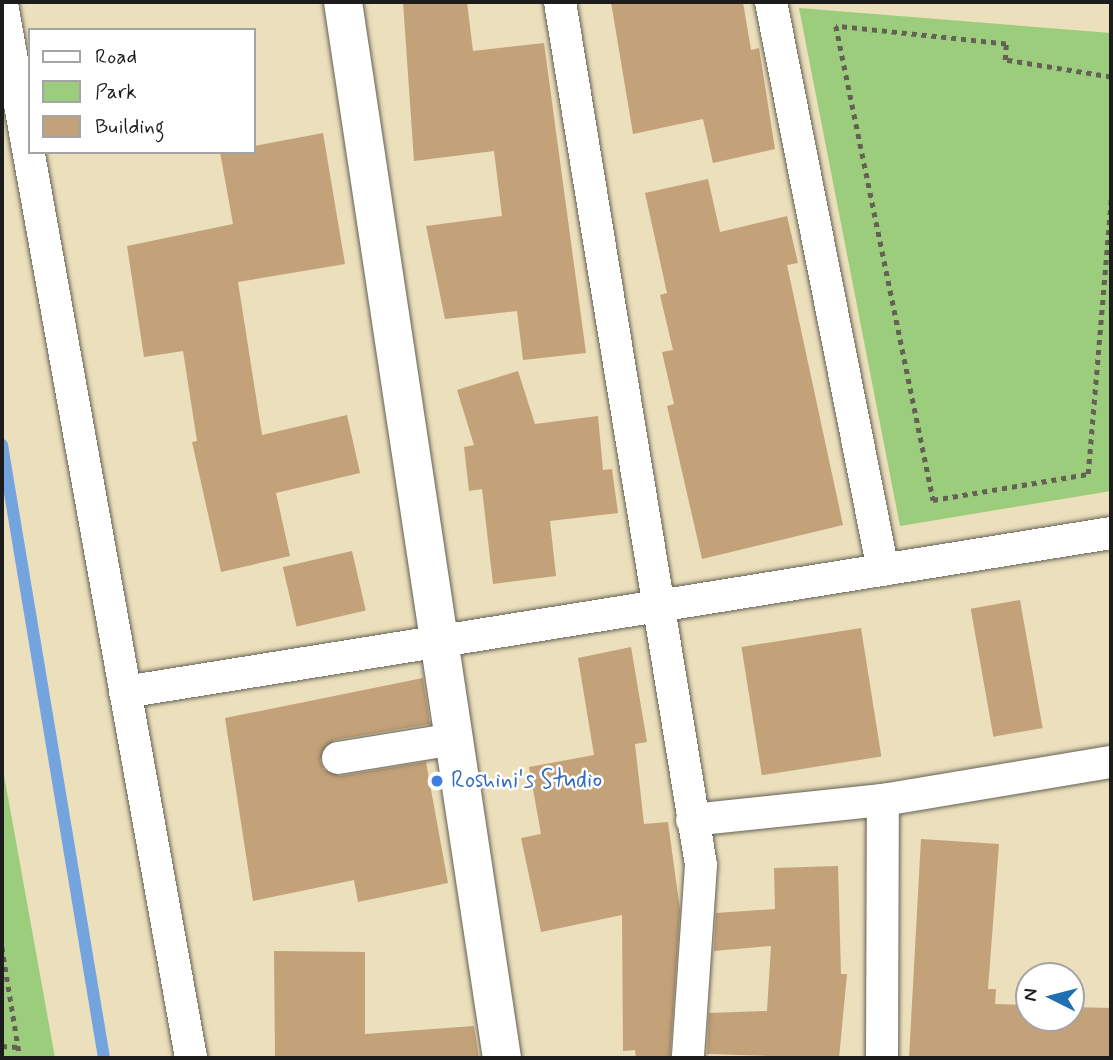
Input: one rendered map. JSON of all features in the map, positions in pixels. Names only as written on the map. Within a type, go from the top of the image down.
[{"type":"street","points":[[343,2],[502,1058]]},
{"type":"street","points":[[559,2],[701,864],[688,1058]]},
{"type":"street","points":[[771,2],[883,570]]},
{"type":"street","points":[[2,4],[28,149]]},
{"type":"street","points":[[29,154],[191,1058]]},
{"type":"street","points":[[125,692],[1111,533]]},
{"type":"street","points":[[338,758],[454,739]]},
{"type":"street","points":[[692,820],[883,800],[1111,762]]},
{"type":"street","points":[[882,1058],[883,800]]},
{"type":"path","points":[[1111,77],[1005,60],[1006,44],[836,26],[933,500],[1088,474],[1111,199]]},
{"type":"path","points":[[2,947],[20,1058]]},
{"type":"path","points":[[2,1046],[18,1047]]},
{"type":"green space","points":[[799,8],[1111,33],[1111,491],[900,526]]},
{"type":"green space","points":[[2,764],[55,1058],[2,1058]]},
{"type":"building","points":[[403,2],[467,2],[473,51],[544,43],[586,353],[523,360],[517,311],[445,319],[426,226],[502,216],[494,151],[414,161]]},
{"type":"building","points":[[611,2],[743,2],[751,50],[759,48],[775,149],[713,163],[703,119],[633,134]]},
{"type":"building","points":[[323,133],[345,264],[238,282],[262,435],[347,415],[360,473],[276,493],[290,556],[221,572],[192,442],[197,441],[183,351],[144,357],[127,246],[233,224],[220,154],[256,154],[256,146]]},
{"type":"building","points":[[708,179],[720,232],[787,216],[798,263],[787,265],[843,525],[702,559],[667,406],[674,404],[662,352],[673,350],[660,295],[667,293],[645,193]]},
{"type":"building","points":[[518,371],[535,424],[598,416],[603,470],[612,469],[618,513],[550,521],[556,576],[493,584],[482,489],[469,491],[464,447],[474,445],[457,390]]},
{"type":"building","points":[[352,551],[366,610],[297,626],[283,567]]},
{"type":"building","points":[[1020,600],[1043,728],[993,737],[971,609]]},
{"type":"building","points":[[861,628],[881,756],[762,775],[741,647]]},
{"type":"building","points":[[631,647],[647,742],[635,744],[644,824],[668,822],[680,910],[670,1058],[636,1058],[635,1050],[623,1051],[622,915],[541,932],[521,838],[541,834],[529,767],[594,755],[578,658]]},
{"type":"building","points":[[423,678],[430,724],[334,740],[320,760],[324,770],[340,776],[426,762],[448,883],[358,902],[354,880],[253,901],[225,718]]},
{"type":"building","points":[[921,839],[999,844],[988,989],[996,989],[995,1004],[1015,1005],[1015,1032],[1085,1032],[1085,1007],[1111,1008],[1111,1058],[909,1058]]},
{"type":"building","points":[[838,866],[841,974],[847,974],[839,1058],[707,1054],[709,1013],[767,1011],[771,946],[714,951],[716,913],[775,909],[774,868]]},
{"type":"building","points":[[274,951],[365,952],[365,1034],[474,1026],[479,1058],[275,1058]]},
{"type":"waterway","points":[[2,445],[104,1058]]},
{"type":"place","name":"Roshini's Studio","points":[[437,781]]}]
